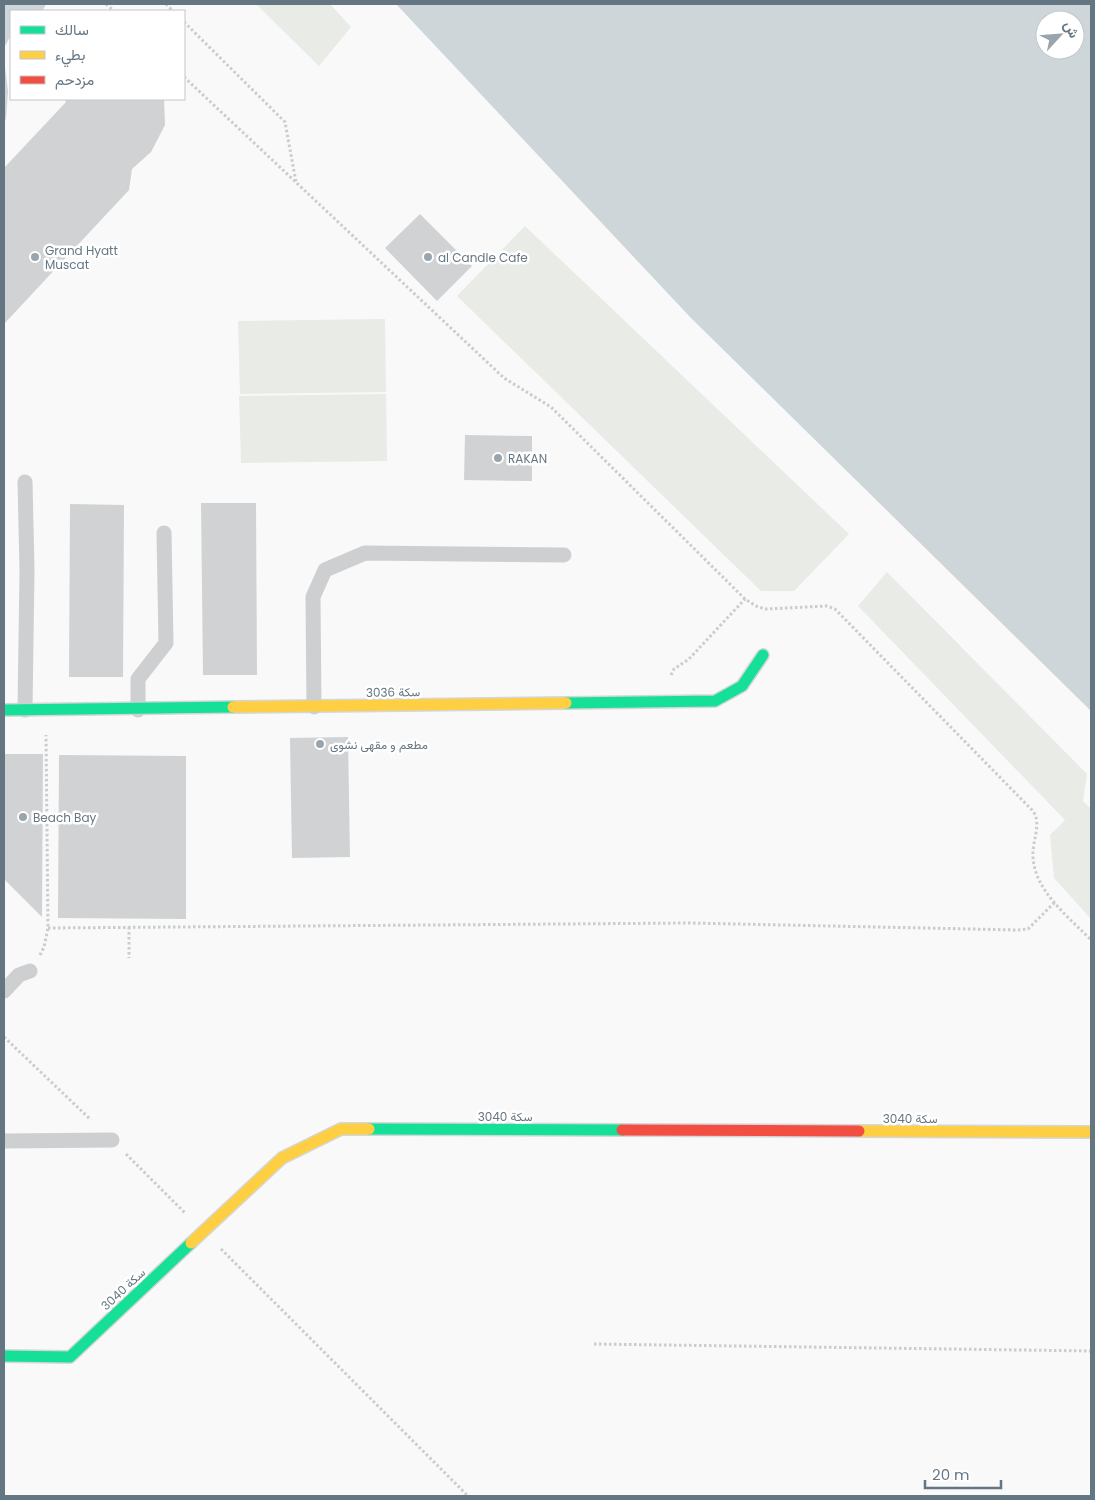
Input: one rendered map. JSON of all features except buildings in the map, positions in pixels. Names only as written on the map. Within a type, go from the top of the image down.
[{"type":"street","name":"سكة 3036","points":[[4,710],[138,710],[715,701],[742,686],[763,655]]},
{"type":"street","name":"سكة 3040","points":[[4,1356],[70,1357],[282,1158],[341,1129],[1091,1132]]},
{"type":"lane","points":[[25,482],[27,570],[25,710]]},
{"type":"lane","points":[[138,710],[138,679],[166,643],[164,533]]},
{"type":"lane","points":[[314,707],[313,597],[325,570],[365,553],[564,555]]},
{"type":"lane","points":[[4,991],[19,975],[30,971]]},
{"type":"lane","points":[[4,1141],[112,1140]]},
{"type":"path","points":[[185,23],[285,122],[296,182]]},
{"type":"path","points":[[185,77],[504,378],[552,407],[745,599],[756,606],[765,608],[827,606],[835,610],[1033,811],[1037,817],[1033,856],[1036,872],[1042,887],[1091,940]]},
{"type":"path","points":[[667,702],[669,677],[674,668],[689,659],[745,599]]},
{"type":"path","points":[[30,971],[44,947],[48,928],[46,710]]},
{"type":"path","points":[[48,928],[689,923],[1018,930],[1028,929],[1055,902]]},
{"type":"path","points":[[129,927],[129,958]]},
{"type":"path","points":[[4,1037],[112,1140],[468,1496]]},
{"type":"path","points":[[594,1344],[1091,1351]]},
{"type":"shaded area","points":[[4,4],[46,4],[43,10],[10,10],[10,37],[4,48]]},
{"type":"shaded area","points":[[256,4],[330,4],[351,27],[319,66]]},
{"type":"shaded area","points":[[396,4],[1091,4],[1091,711],[691,318]]},
{"type":"shaded area","points":[[4,59],[8,91],[6,119],[4,121]]},
{"type":"shaded area","points":[[525,226],[849,534],[794,591],[761,591],[457,296]]},
{"type":"shaded area","points":[[385,319],[386,392],[240,394],[238,321]]},
{"type":"shaded area","points":[[386,394],[387,461],[241,463],[239,396]]},
{"type":"shaded area","points":[[887,572],[1087,774],[1083,801],[1091,809],[1091,919],[1054,878],[1050,835],[1065,820],[858,606]]},
{"type":"traffic: fast","points":[[566,703],[715,701],[742,686],[763,655]]},
{"type":"traffic: fast","points":[[4,710],[233,707]]},
{"type":"traffic: fast","points":[[369,1129],[622,1130]]},
{"type":"traffic: fast","points":[[4,1356],[70,1357],[191,1243]]},
{"type":"traffic: slow","points":[[233,707],[566,703]]},
{"type":"traffic: slow","points":[[191,1243],[282,1158],[341,1129],[369,1129]]},
{"type":"traffic: slow","points":[[859,1131],[1091,1132]]},
{"type":"traffic: jam","points":[[622,1130],[859,1131]]},
{"type":"place","name":"Grand Hyatt Muscat","points":[[35,257]]},
{"type":"place","name":"al Candle Cafe","points":[[428,257]]},
{"type":"place","name":"RAKAN","points":[[498,458]]},
{"type":"place","name":"مطعم و مقهى نشوى","points":[[320,744]]},
{"type":"place","name":"Beach Bay","points":[[23,817]]}]
